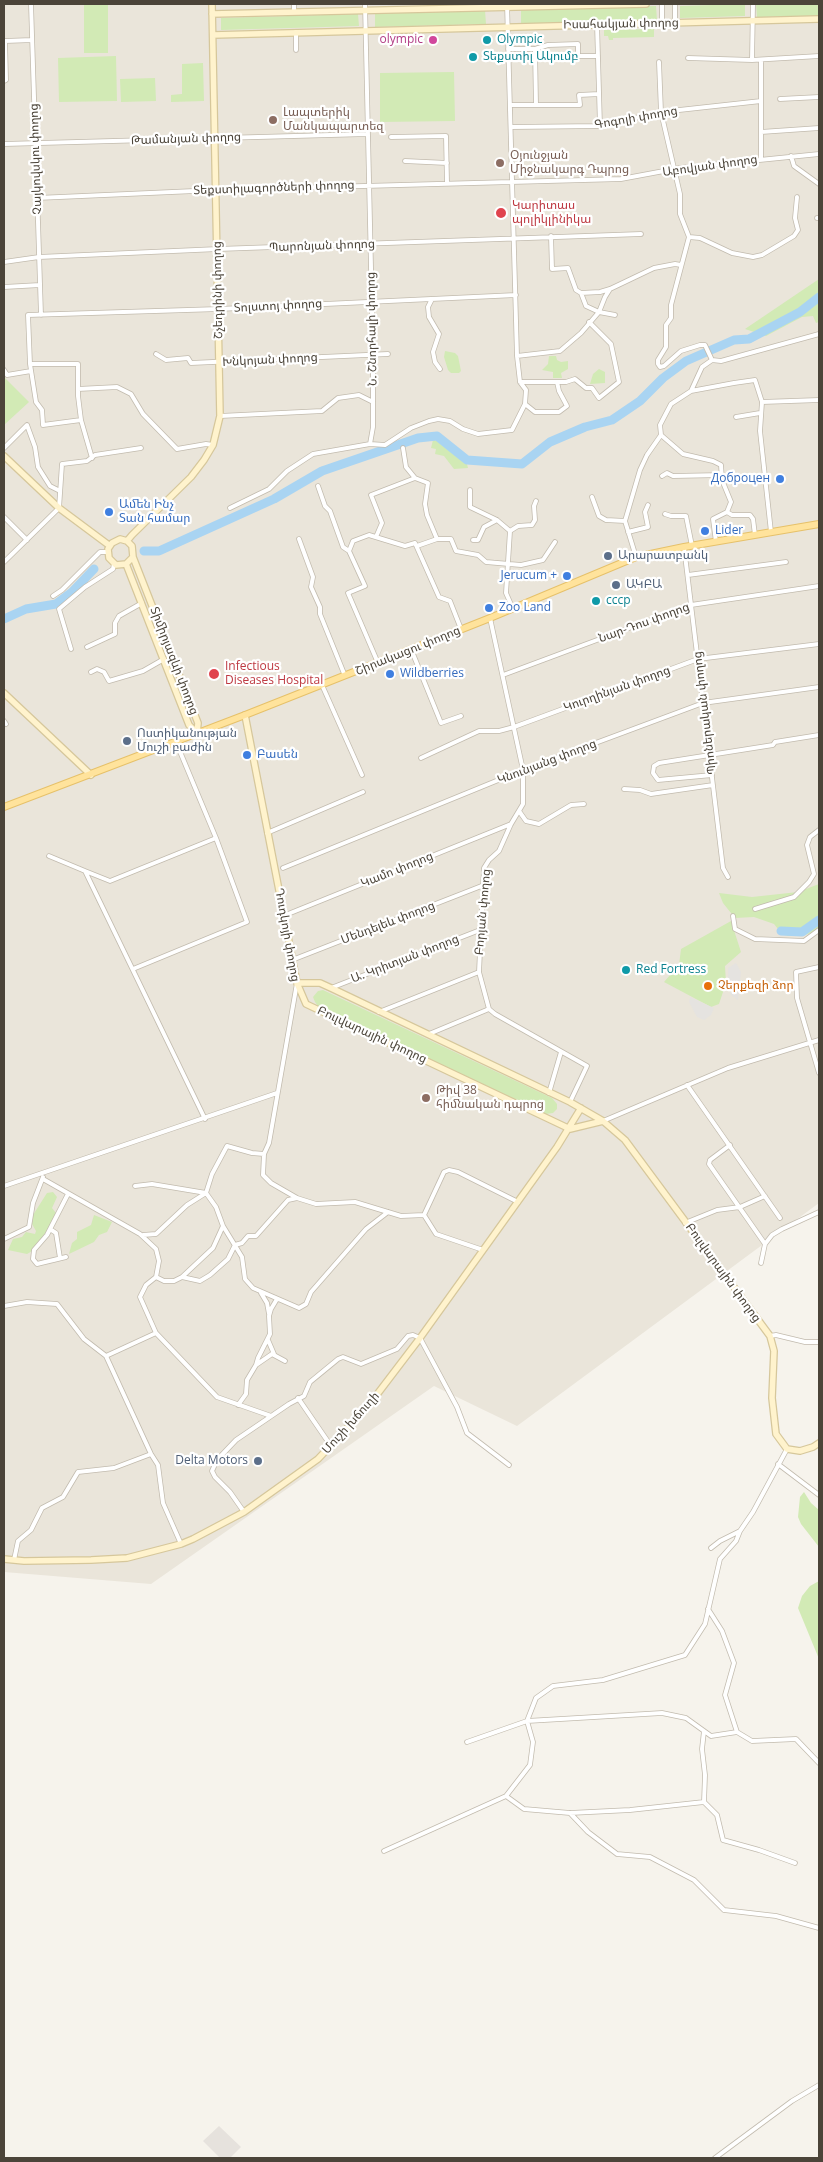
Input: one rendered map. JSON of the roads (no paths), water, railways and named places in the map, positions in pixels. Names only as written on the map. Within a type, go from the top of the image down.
[{"type":"main road","name":"Շիրակացու փողոց","points":[[4,807],[378,663],[636,557],[819,524]]},
{"type":"street","name":"Չայկովսկու փողոց","points":[[31,4],[41,315]]},
{"type":"street","name":"Շչեդրինի փողոց","points":[[127,541],[191,477],[213,445],[220,416],[212,4]]},
{"type":"street","points":[[294,4],[294,11]]},
{"type":"street","name":"Ն. Շնորհալի փողոց","points":[[365,4],[373,355],[373,427],[370,444]]},
{"type":"street","name":"Իսահակյան փողոց","points":[[212,14],[365,11],[507,5],[646,4]]},
{"type":"street","points":[[662,4],[662,23]]},
{"type":"street","points":[[675,4],[676,22]]},
{"type":"street","points":[[752,60],[753,4]]},
{"type":"street","points":[[230,508],[270,488],[287,471],[313,454],[370,444],[385,445],[411,428],[438,419],[450,421],[463,429],[478,434],[512,430],[525,404],[526,390],[520,382],[517,356],[507,5]]},
{"type":"street","name":"Իսահակյան փողոց","points":[[213,35],[819,19]]},
{"type":"street","points":[[597,24],[600,126]]},
{"type":"street","points":[[296,32],[296,50]]},
{"type":"street","points":[[4,80],[6,80],[4,42],[32,40]]},
{"type":"street","points":[[508,49],[535,48],[553,44],[578,44],[578,56],[598,56]]},
{"type":"street","points":[[535,48],[536,105]]},
{"type":"street","points":[[688,58],[761,60],[819,56]]},
{"type":"street","points":[[761,60],[761,158]]},
{"type":"street","points":[[658,62],[661,112],[680,194],[680,214],[689,237],[671,305],[670,318],[666,325],[666,347],[658,364],[664,366],[681,351],[705,345],[712,360]]},
{"type":"street","points":[[510,105],[580,106],[580,95],[599,94]]},
{"type":"street","points":[[780,100],[819,97]]},
{"type":"street","name":"Գոգոլի փողոց","points":[[510,127],[600,126],[661,112],[760,101]]},
{"type":"street","points":[[761,132],[819,128]]},
{"type":"street","name":"Թամանյան փողոց","points":[[4,144],[367,134]]},
{"type":"street","points":[[391,137],[446,136],[447,183]]},
{"type":"street","name":"Աբովյան փողոց","points":[[512,181],[621,179],[761,158],[819,154]]},
{"type":"street","points":[[791,156],[794,166],[819,184]]},
{"type":"street","points":[[405,161],[447,162]]},
{"type":"street","name":"Տեքստիլագործների փողոց","points":[[37,198],[217,190],[512,181]]},
{"type":"street","points":[[689,237],[700,238],[732,252],[753,257],[762,255],[794,236],[798,230],[795,218],[797,197]]},
{"type":"street","name":"Պարոնյան փողոց","points":[[4,262],[39,257],[218,249],[514,237],[641,234]]},
{"type":"street","points":[[551,236],[552,269],[568,268],[576,290],[581,293],[592,293],[610,289],[654,268],[675,264],[681,265]]},
{"type":"street","points":[[4,287],[40,284]]},
{"type":"street","points":[[517,356],[560,351],[581,333],[599,312],[610,289]]},
{"type":"street","points":[[581,293],[586,306],[599,312],[615,315]]},
{"type":"street","name":"Տոլստոյ փողոց","points":[[41,315],[516,295]]},
{"type":"street","points":[[432,299],[428,307],[429,317],[439,334],[433,352],[435,362],[440,369]]},
{"type":"street","points":[[41,315],[28,314],[31,372],[36,402],[42,410],[44,425],[81,420]]},
{"type":"street","points":[[520,382],[557,382],[575,379],[586,388],[592,388],[599,398],[619,382],[611,344],[589,322]]},
{"type":"street","points":[[691,391],[697,374],[702,367],[712,360],[721,361],[819,334]]},
{"type":"street","name":"Խնկոյան փողոց","points":[[156,354],[166,360],[188,358],[191,363],[388,354]]},
{"type":"street","points":[[30,364],[78,364],[81,420],[92,458]]},
{"type":"street","points":[[4,370],[6,375],[31,372]]},
{"type":"street","points":[[636,557],[625,521],[640,470],[647,455],[661,435],[660,425],[671,404],[691,391],[755,380],[762,402],[760,431],[772,532]]},
{"type":"street","points":[[525,404],[535,412],[559,412],[567,406],[559,391],[557,382]]},
{"type":"street","points":[[78,389],[117,387],[131,394],[143,414],[177,449],[206,444],[213,445]]},
{"type":"street","points":[[220,416],[322,411],[338,398],[358,396],[373,402]]},
{"type":"street","points":[[762,402],[819,400]]},
{"type":"street","points":[[736,417],[760,413]]},
{"type":"street","points":[[4,448],[27,425],[35,447],[38,467],[50,486],[60,491]]},
{"type":"street","points":[[661,435],[683,454],[713,461],[721,465],[722,475],[731,502],[726,512],[713,520],[716,542]]},
{"type":"street","points":[[4,562],[59,508],[62,464],[87,461],[92,458],[141,448]]},
{"type":"street","points":[[403,448],[406,467],[414,478],[428,483],[425,504],[427,515],[437,539]]},
{"type":"street","points":[[4,456],[59,508],[109,549]]},
{"type":"street","points":[[662,476],[667,473],[673,476],[722,475]]},
{"type":"street","points":[[376,537],[382,522],[371,495],[414,478]]},
{"type":"street","points":[[318,486],[325,506],[330,511],[343,547],[349,551],[365,586],[348,593],[378,663]]},
{"type":"street","points":[[470,490],[470,507],[497,520],[510,531]]},
{"type":"street","points":[[592,497],[597,516],[606,520],[625,521]]},
{"type":"street","points":[[510,531],[518,526],[532,525],[535,520],[534,506],[536,501]]},
{"type":"street","points":[[628,532],[648,527],[646,512],[648,505]]},
{"type":"street","points":[[726,512],[732,515],[750,515],[753,518],[755,536]]},
{"type":"street","points":[[665,514],[686,516],[692,546]]},
{"type":"street","points":[[4,516],[27,540]]},
{"type":"street","points":[[473,540],[478,540],[484,527],[497,520]]},
{"type":"street","points":[[510,531],[506,593],[512,609]]},
{"type":"street","points":[[349,551],[353,540],[369,535],[404,546],[415,543],[439,597],[450,601],[462,629]]},
{"type":"street","points":[[299,539],[313,577],[311,586],[320,607],[320,614],[345,676]]},
{"type":"street","points":[[417,546],[437,539],[451,539],[456,550],[478,555],[486,562],[526,565],[543,560],[555,542]]},
{"type":"street","points":[[53,596],[62,590],[100,552],[109,549],[118,540],[127,541]]},
{"type":"street","name":"Տիմիրյազևի փողոց","points":[[127,541],[133,548],[133,557],[198,723],[197,733]]},
{"type":"street","name":"Պիոներական փողոց","points":[[684,547],[723,868],[728,877]]},
{"type":"street","points":[[109,549],[109,558],[114,564]]},
{"type":"street","points":[[114,564],[126,564],[133,557]]},
{"type":"street","points":[[688,575],[786,562]]},
{"type":"street","points":[[71,649],[59,609],[84,587],[113,569],[114,564]]},
{"type":"street","name":"Տիմիրյազևի փողոց","points":[[126,564],[189,726],[197,733]]},
{"type":"street","name":"Նար-Դոս փողոց","points":[[503,675],[691,605],[819,586]]},
{"type":"street","points":[[87,647],[115,634],[115,623],[119,616],[142,603]]},
{"type":"street","name":"Բորյան փողոց","points":[[490,618],[523,770],[523,804],[511,824],[499,852],[489,860],[484,868],[479,972],[490,1009]]},
{"type":"street","name":"Կուրղինյան փողոց","points":[[421,758],[479,732],[499,731],[514,726],[698,659],[819,644]]},
{"type":"street","points":[[411,649],[441,723],[461,716]]},
{"type":"street","points":[[91,672],[97,670],[104,672],[109,681],[142,671],[164,659]]},
{"type":"street","points":[[170,676],[179,672]]},
{"type":"street","points":[[322,685],[362,775]]},
{"type":"street","name":"Կնունյանց փողոց","points":[[283,868],[523,770],[703,703],[819,688]]},
{"type":"street","points":[[4,693],[91,775]]},
{"type":"street","name":"Դուդկոյի փողոց","points":[[245,715],[297,983],[269,1143],[264,1154],[263,1176],[271,1183],[298,1198]]},
{"type":"street","points":[[712,775],[658,780],[653,773],[654,766],[659,763],[773,745],[775,742],[819,735]]},
{"type":"street","points":[[133,970],[247,922],[216,838],[176,742]]},
{"type":"street","points":[[624,789],[640,790],[651,794],[714,785]]},
{"type":"street","points":[[268,833],[363,792]]},
{"type":"street","points":[[519,811],[526,821],[538,824],[571,805],[584,804]]},
{"type":"street","name":"Կամո փողոց","points":[[283,916],[511,824]]},
{"type":"street","points":[[755,909],[794,897],[808,882],[814,874],[807,845],[810,837],[819,830]]},
{"type":"street","points":[[49,856],[110,881],[216,838]]},
{"type":"street","points":[[85,871],[205,1119]]},
{"type":"street","name":"Մենդելեև փողոց","points":[[292,960],[484,885]]},
{"type":"street","points":[[733,916],[735,929],[755,939],[804,941],[819,930]]},
{"type":"street","name":"Ա. Կրիտյան փողոց","points":[[331,988],[480,930]]},
{"type":"street","points":[[819,968],[796,972],[797,998],[819,1073]]},
{"type":"street","points":[[378,1012],[479,972]]},
{"type":"street","name":"Բուլվարային փողոց","points":[[570,1129],[306,1004],[297,983],[320,983],[570,1102],[603,1120],[626,1140],[770,1336],[774,1351],[772,1398],[776,1434],[787,1449]]},
{"type":"street","points":[[427,1035],[490,1009],[499,1018],[587,1066],[570,1102]]},
{"type":"street","points":[[570,1129],[603,1120],[728,1068],[819,1040]]},
{"type":"street","points":[[549,1093],[561,1052]]},
{"type":"street","points":[[687,1085],[780,1218]]},
{"type":"street","points":[[4,1186],[277,1093]]},
{"type":"street","name":"Մուշի խճուղի","points":[[4,1559],[91,1560],[127,1558],[193,1539],[244,1512],[273,1493],[331,1446],[369,1405],[518,1202],[570,1129],[581,1108]]},
{"type":"street","points":[[730,1145],[710,1160],[709,1164],[765,1244]]},
{"type":"street","points":[[43,1179],[140,1234],[147,1236],[156,1234],[187,1205],[206,1194],[212,1174],[227,1146],[252,1153],[264,1154]]},
{"type":"street","points":[[424,1215],[444,1172],[449,1170],[458,1172],[518,1202]]},
{"type":"street","points":[[4,1239],[29,1227],[33,1203],[45,1173]]},
{"type":"street","points":[[135,1186],[152,1184],[206,1194],[216,1207],[222,1226],[242,1257],[245,1279],[260,1292],[267,1303],[270,1334],[247,1380],[246,1394],[243,1401],[238,1405]]},
{"type":"street","points":[[66,1257],[37,1264],[33,1259],[34,1250],[50,1230],[68,1194]]},
{"type":"street","points":[[686,1223],[717,1210],[740,1207],[765,1196]]},
{"type":"street","points":[[182,1277],[200,1280],[210,1275],[228,1259],[235,1245],[242,1243],[248,1236],[256,1236],[288,1200],[298,1198],[316,1204],[355,1202],[401,1216],[424,1215]]},
{"type":"street","points":[[260,1292],[303,1308],[311,1292],[366,1229],[388,1212]]},
{"type":"street","points":[[761,1263],[765,1244],[772,1235],[819,1212]]},
{"type":"street","points":[[424,1215],[436,1234],[483,1250]]},
{"type":"street","points":[[156,1278],[164,1281],[174,1281],[182,1277],[213,1248],[222,1226]]},
{"type":"street","points":[[50,1230],[56,1233],[60,1258]]},
{"type":"street","points":[[140,1234],[156,1249],[160,1261],[156,1278],[146,1285],[140,1297],[156,1333],[217,1397],[271,1416]]},
{"type":"street","points":[[269,1316],[270,1309],[277,1299]]},
{"type":"street","points":[[4,1306],[27,1302],[57,1304],[84,1339],[106,1356],[151,1454],[158,1465],[163,1503],[181,1544]]},
{"type":"street","points":[[106,1356],[156,1333]]},
{"type":"street","points":[[244,1512],[230,1492],[215,1477],[212,1471],[213,1464],[236,1440],[298,1398],[304,1396],[310,1382],[338,1358],[343,1357],[361,1364],[397,1349],[408,1336],[413,1335],[420,1338],[457,1407],[467,1433],[509,1465]]},
{"type":"street","points":[[770,1336],[776,1335],[805,1342],[819,1342]]},
{"type":"street","points":[[267,1339],[272,1351],[285,1361]]},
{"type":"street","points":[[256,1365],[268,1356],[276,1355]]},
{"type":"street","points":[[298,1398],[331,1446]]},
{"type":"street","points":[[384,1851],[506,1796],[530,1765],[533,1742],[527,1721],[536,1698],[553,1686],[603,1680],[685,1655],[705,1624],[720,1559],[736,1541],[787,1449],[800,1451],[813,1448],[819,1443]]},
{"type":"street","points":[[14,1560],[18,1541],[31,1530],[42,1508],[63,1498],[78,1472],[114,1468],[151,1454]]},
{"type":"street","points":[[778,1464],[819,1496]]},
{"type":"street","points":[[711,1548],[740,1531]]},
{"type":"street","points":[[708,1609],[722,1630],[734,1663],[725,1695],[737,1732]]},
{"type":"street","points":[[467,1742],[527,1721],[662,1713],[686,1718],[710,1736],[737,1732],[752,1741],[796,1739],[819,1763]]},
{"type":"street","points":[[704,1731],[702,1749],[704,1802],[717,1815],[723,1840],[795,1863]]},
{"type":"street","points":[[506,1796],[524,1809],[570,1813],[630,1810],[704,1802]]},
{"type":"street","points":[[570,1813],[588,1832],[617,1854],[650,1857],[694,1880],[724,1910],[776,1916],[819,1928]]},
{"type":"street","points":[[715,2158],[792,2101],[819,2085]]},
{"type":"waterway","points":[[144,551],[159,551],[274,499],[322,471],[418,438],[437,436],[467,460],[522,464],[550,442],[585,427],[612,420],[640,401],[663,378],[686,361],[734,340],[749,339],[800,312],[819,297]]},
{"type":"waterway","points":[[4,619],[26,609],[56,604],[71,593],[94,569]]},
{"type":"waterway","points":[[781,931],[802,932],[819,920]]},
{"type":"place","name":"olympic","points":[[433,40]]},
{"type":"place","name":"Olympic","points":[[487,40]]},
{"type":"place","name":"Տեքստիլ Ակումբ","points":[[473,57]]},
{"type":"place","name":"Լապտերիկ Մանկապարտեզ","points":[[273,120]]},
{"type":"place","name":"Օյունջյան Միջնակարգ Դպրոց","points":[[500,163]]},
{"type":"place","name":"Կարիտաս պոլիկլինիկա","points":[[501,213]]},
{"type":"place","name":"Доброцен","points":[[780,479]]},
{"type":"place","name":"Ամեն Ինչ Տան համար","points":[[109,512]]},
{"type":"place","name":"Lider","points":[[705,531]]},
{"type":"place","name":"Արարատբանկ","points":[[608,556]]},
{"type":"place","name":"Jerucum +","points":[[567,576]]},
{"type":"place","name":"ԱԿԲԱ","points":[[616,585]]},
{"type":"place","name":"ссср","points":[[596,601]]},
{"type":"place","name":"Zoo Land","points":[[489,608]]},
{"type":"place","name":"Infectious Diseases Hospital","points":[[214,674]]},
{"type":"place","name":"Wildberries","points":[[390,674]]},
{"type":"place","name":"Ոստիկանության Մուշի բաժին","points":[[127,741]]},
{"type":"place","name":"Բասեն","points":[[247,755]]},
{"type":"place","name":"Red Fortress","points":[[626,970]]},
{"type":"place","name":"Չերքեզի ձոր","points":[[708,986]]},
{"type":"place","name":"Թիվ 38 հիմնական դպրոց","points":[[426,1098]]},
{"type":"place","name":"Delta Motors","points":[[258,1461]]}]
